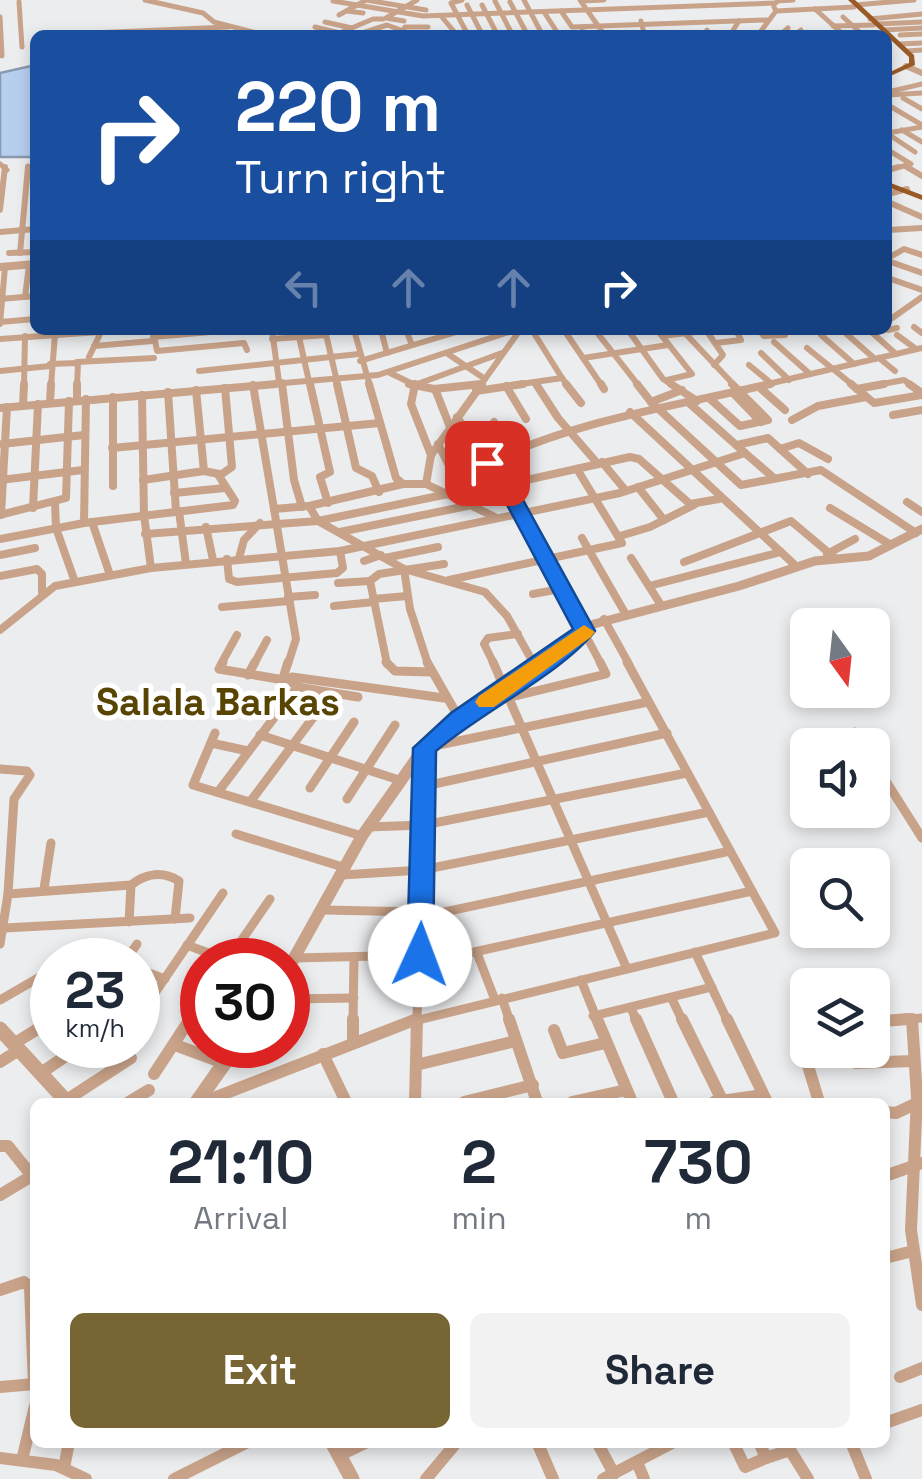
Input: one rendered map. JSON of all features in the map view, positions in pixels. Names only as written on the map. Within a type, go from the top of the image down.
[{"type":"highway","points":[[852,3],[881,29]]},
{"type":"highway","points":[[892,38],[914,61],[892,72]]},
{"type":"highway","points":[[892,40],[908,56],[908,66]]},
{"type":"highway","points":[[892,185],[922,196]]},
{"type":"street","points":[[145,0],[203,13],[228,27]]},
{"type":"street","points":[[338,16],[366,0],[416,1]]},
{"type":"street","points":[[443,0],[465,2],[480,30]]},
{"type":"street","points":[[524,0],[542,30]]},
{"type":"street","points":[[546,0],[570,29],[615,27],[735,2],[773,7]]},
{"type":"street","points":[[563,0],[583,29]]},
{"type":"street","points":[[586,8],[604,0]]},
{"type":"street","points":[[685,30],[696,10],[725,0]]},
{"type":"street","points":[[733,30],[739,21],[794,0]]},
{"type":"street","points":[[332,1],[441,16],[661,3],[739,21]]},
{"type":"street","points":[[452,1],[465,30]]},
{"type":"street","points":[[495,1],[509,30]]},
{"type":"street","points":[[19,2],[22,47]]},
{"type":"street","points":[[510,2],[525,30]]},
{"type":"street","points":[[586,8],[815,8],[880,2],[919,7]]},
{"type":"street","points":[[880,2],[893,17]]},
{"type":"street","points":[[370,30],[405,3]]},
{"type":"street","points":[[405,3],[425,13]]},
{"type":"street","points":[[482,5],[497,30]]},
{"type":"street","points":[[761,30],[773,7]]},
{"type":"street","points":[[881,29],[893,17],[911,15],[919,7]]},
{"type":"street","points":[[586,8],[604,30]]},
{"type":"street","points":[[586,8],[615,27]]},
{"type":"street","points":[[815,8],[838,30]]},
{"type":"street","points":[[904,8],[921,26]]},
{"type":"street","points":[[347,11],[363,14]]},
{"type":"street","points":[[544,12],[554,30]]},
{"type":"street","points":[[425,13],[430,30]]},
{"type":"street","points":[[441,16],[450,30]]},
{"type":"street","points":[[1,53],[0,18],[20,17]]},
{"type":"street","points":[[843,17],[857,30]]},
{"type":"street","points":[[349,20],[404,21]]},
{"type":"street","points":[[385,21],[398,30]]},
{"type":"street","points":[[641,21],[674,25],[688,22]]},
{"type":"street","points":[[641,21],[643,30]]},
{"type":"street","points":[[325,22],[358,30]]},
{"type":"street","points":[[628,22],[631,30]]},
{"type":"street","points":[[347,30],[363,23]]},
{"type":"street","points":[[659,24],[659,30]]},
{"type":"street","points":[[406,30],[414,25],[428,27]]},
{"type":"street","points":[[414,25],[415,30]]},
{"type":"street","points":[[833,26],[921,26]]},
{"type":"street","points":[[881,29],[921,26]]},
{"type":"street","points":[[315,27],[325,30]]},
{"type":"street","points":[[180,30],[242,30]]},
{"type":"street","points":[[0,37],[30,36]]},
{"type":"street","points":[[900,44],[922,47]]},
{"type":"street","points":[[908,51],[922,47]]},
{"type":"street","points":[[908,66],[922,73]]},
{"type":"street","points":[[892,92],[922,84]]},
{"type":"street","points":[[892,94],[921,108]]},
{"type":"street","points":[[899,96],[922,95]]},
{"type":"street","points":[[892,107],[922,126]]},
{"type":"street","points":[[898,111],[921,108]]},
{"type":"street","points":[[892,133],[922,126]]},
{"type":"street","points":[[902,130],[922,142]]},
{"type":"street","points":[[892,138],[922,176]]},
{"type":"street","points":[[0,164],[7,169],[0,210]]},
{"type":"street","points":[[28,166],[30,170]]},
{"type":"street","points":[[4,180],[30,175]]},
{"type":"street","points":[[20,254],[30,187]]},
{"type":"street","points":[[892,193],[906,190]]},
{"type":"street","points":[[892,204],[922,217]]},
{"type":"street","points":[[892,222],[907,229]]},
{"type":"street","points":[[892,230],[922,228]]},
{"type":"street","points":[[0,232],[30,229]]},
{"type":"street","points":[[892,257],[904,249],[920,253]]},
{"type":"street","points":[[8,254],[30,253]]},
{"type":"street","points":[[892,262],[921,273]]},
{"type":"street","points":[[30,264],[2,267],[0,323],[30,320]]},
{"type":"street","points":[[24,297],[30,272]]},
{"type":"street","points":[[892,275],[921,273]]},
{"type":"street","points":[[892,277],[922,294],[901,314],[892,316]]},
{"type":"street","points":[[0,300],[30,296]]},
{"type":"street","points":[[914,327],[922,333]]},
{"type":"street","points":[[892,332],[920,349]]},
{"type":"street","points":[[885,344],[899,334]]},
{"type":"street","points":[[0,339],[40,335]]},
{"type":"street","points":[[50,402],[55,335]]},
{"type":"street","points":[[90,357],[100,335]]},
{"type":"street","points":[[209,335],[211,348]]},
{"type":"street","points":[[272,335],[291,430],[294,480],[306,506],[318,521],[404,569],[494,598],[536,669]]},
{"type":"street","points":[[281,335],[309,335]]},
{"type":"street","points":[[326,335],[356,468],[372,476],[379,492]]},
{"type":"street","points":[[355,335],[392,468],[403,484]]},
{"type":"street","points":[[383,335],[388,353]]},
{"type":"street","points":[[408,335],[412,345]]},
{"type":"street","points":[[198,371],[274,360],[359,358],[388,353],[432,335]]},
{"type":"street","points":[[78,400],[66,438],[66,498],[0,515],[4,407],[50,402],[225,388],[253,384],[366,376],[390,372],[503,335]]},
{"type":"street","points":[[426,484],[430,455],[515,335]]},
{"type":"street","points":[[535,335],[582,403]]},
{"type":"street","points":[[567,335],[604,389]]},
{"type":"street","points":[[599,335],[654,405],[744,486],[774,478]]},
{"type":"street","points":[[631,335],[668,380],[774,478],[785,482],[825,472],[919,531],[869,556],[831,556],[790,520],[684,562]]},
{"type":"street","points":[[661,335],[692,375],[668,380]]},
{"type":"street","points":[[685,335],[702,359],[714,365],[761,422],[740,426],[710,398]]},
{"type":"street","points":[[711,335],[723,355],[714,365]]},
{"type":"street","points":[[716,342],[742,339],[739,335]]},
{"type":"street","points":[[820,335],[854,364]]},
{"type":"street","points":[[848,335],[896,371]]},
{"type":"street","points":[[874,335],[896,354]]},
{"type":"street","points":[[22,406],[25,336]]},
{"type":"street","points":[[94,346],[153,336],[157,352],[246,343],[247,350]]},
{"type":"street","points":[[299,337],[330,472],[320,477],[328,503]]},
{"type":"street","points":[[774,342],[810,374]]},
{"type":"street","points":[[582,358],[668,344]]},
{"type":"street","points":[[807,348],[878,403],[922,394]]},
{"type":"street","points":[[487,463],[568,430],[654,405],[693,402],[920,349]]},
{"type":"street","points":[[412,385],[504,352]]},
{"type":"street","points":[[761,353],[789,380]]},
{"type":"street","points":[[448,354],[466,366],[481,385]]},
{"type":"street","points":[[0,371],[154,358]]},
{"type":"street","points":[[78,362],[88,522],[110,576]]},
{"type":"street","points":[[750,365],[772,384]]},
{"type":"street","points":[[390,372],[412,385],[435,389],[506,386],[562,378]]},
{"type":"street","points":[[857,389],[904,380],[922,394]]},
{"type":"street","points":[[536,383],[568,430],[626,492]]},
{"type":"street","points":[[253,384],[296,639],[284,678]]},
{"type":"street","points":[[412,385],[411,404],[430,455]]},
{"type":"street","points":[[506,386],[526,420]]},
{"type":"street","points":[[759,387],[785,410]]},
{"type":"street","points":[[143,480],[204,471],[219,474],[232,467],[225,388]]},
{"type":"street","points":[[435,389],[450,426]]},
{"type":"street","points":[[196,390],[204,471]]},
{"type":"street","points":[[654,405],[682,390]]},
{"type":"street","points":[[168,392],[172,475],[186,564]]},
{"type":"street","points":[[142,395],[145,534],[151,568]]},
{"type":"street","points":[[792,420],[818,406],[866,396]]},
{"type":"street","points":[[113,486],[114,397]]},
{"type":"street","points":[[904,399],[919,411]]},
{"type":"street","points":[[33,508],[38,404]]},
{"type":"street","points":[[893,416],[919,411]]},
{"type":"street","points":[[630,412],[719,499],[797,567]]},
{"type":"street","points":[[457,417],[504,484],[606,676],[509,693]]},
{"type":"street","points":[[494,422],[513,450]]},
{"type":"street","points":[[112,448],[380,423]]},
{"type":"street","points":[[2,444],[84,435]]},
{"type":"street","points":[[737,445],[768,438],[808,474]]},
{"type":"street","points":[[438,444],[456,479]]},
{"type":"street","points":[[780,449],[802,444],[828,459]]},
{"type":"street","points":[[3,627],[42,594],[75,582],[212,560],[340,551],[626,492],[658,478],[745,453]]},
{"type":"street","points":[[504,484],[635,457],[694,505]]},
{"type":"street","points":[[446,580],[620,545],[620,536],[577,468]]},
{"type":"street","points":[[0,480],[84,470]]},
{"type":"street","points":[[219,474],[247,524]]},
{"type":"street","points":[[274,509],[355,498],[403,484],[426,484],[498,517]]},
{"type":"street","points":[[638,487],[664,520]]},
{"type":"street","points":[[174,494],[226,488]]},
{"type":"street","points":[[145,534],[262,522],[318,521],[448,494]]},
{"type":"street","points":[[355,498],[362,513]]},
{"type":"street","points":[[620,536],[694,505],[719,499]]},
{"type":"street","points":[[0,539],[88,522],[229,506],[236,501]]},
{"type":"street","points":[[417,502],[424,515]]},
{"type":"street","points":[[907,502],[922,512]]},
{"type":"street","points":[[55,503],[56,528],[75,582]]},
{"type":"street","points":[[565,505],[573,518]]},
{"type":"street","points":[[338,533],[467,506]]},
{"type":"street","points":[[830,508],[891,546]]},
{"type":"street","points":[[239,558],[244,540],[262,522]]},
{"type":"street","points":[[206,527],[212,560]]},
{"type":"street","points":[[582,538],[625,613]]},
{"type":"street","points":[[307,938],[365,832],[399,780],[424,748],[459,718],[509,693],[604,619],[797,567],[831,556],[855,539]]},
{"type":"street","points":[[364,562],[438,547]]},
{"type":"street","points":[[0,555],[35,548]]},
{"type":"street","points":[[227,559],[232,581],[342,571],[340,551]]},
{"type":"street","points":[[650,586],[781,552]]},
{"type":"street","points":[[631,558],[661,604]]},
{"type":"street","points":[[432,672],[390,669],[370,581],[374,576],[404,569],[444,564]]},
{"type":"street","points":[[0,576],[37,569],[42,574],[42,594]]},
{"type":"street","points":[[404,569],[416,640],[444,698],[459,718]]},
{"type":"street","points":[[338,583],[370,581]]},
{"type":"street","points":[[534,594],[560,589]]},
{"type":"street","points":[[222,607],[315,595]]},
{"type":"street","points":[[334,606],[406,596]]},
{"type":"street","points":[[210,1098],[417,1019],[775,933],[604,619]]},
{"type":"street","points":[[518,634],[484,642],[627,969]]},
{"type":"street","points":[[237,635],[219,667],[222,671],[444,698]]},
{"type":"street","points":[[248,675],[267,640]]},
{"type":"street","points":[[218,792],[297,688],[298,684],[284,678]]},
{"type":"street","points":[[297,688],[358,696]]},
{"type":"street","points":[[424,748],[648,702]]},
{"type":"street","points":[[250,802],[324,704]]},
{"type":"street","points":[[310,788],[354,722]]},
{"type":"street","points":[[347,799],[394,725]]},
{"type":"street","points":[[425,786],[667,733]]},
{"type":"street","points":[[260,735],[399,780]]},
{"type":"street","points":[[248,752],[213,738],[192,783],[365,832],[424,825],[687,773]]},
{"type":"street","points":[[415,1098],[424,748]]},
{"type":"street","points":[[0,769],[27,771],[30,776],[14,800],[5,928],[0,944]]},
{"type":"street","points":[[890,787],[922,838]]},
{"type":"street","points":[[236,834],[344,872],[422,870],[708,812]]},
{"type":"street","points":[[0,839],[13,837]]},
{"type":"street","points":[[44,890],[51,843]]},
{"type":"street","points":[[324,910],[421,914],[730,851]]},
{"type":"street","points":[[5,902],[44,890],[131,885],[144,876],[175,876],[180,881],[175,919]]},
{"type":"street","points":[[130,922],[131,885]]},
{"type":"street","points":[[310,957],[420,960],[477,953],[752,891]]},
{"type":"street","points":[[193,938],[223,894]]},
{"type":"street","points":[[243,938],[270,900]]},
{"type":"street","points":[[5,928],[190,918]]},
{"type":"street","points":[[695,952],[765,1098]]},
{"type":"street","points":[[477,953],[536,1098]]},
{"type":"street","points":[[160,984],[180,956]]},
{"type":"street","points":[[353,1042],[354,956]]},
{"type":"street","points":[[160,977],[164,978]]},
{"type":"street","points":[[581,980],[629,1096]]},
{"type":"street","points":[[0,1000],[30,983]]},
{"type":"street","points":[[593,1016],[712,988]]},
{"type":"street","points":[[310,999],[354,998]]},
{"type":"street","points":[[672,999],[721,1098]]},
{"type":"street","points":[[632,1008],[671,1098]]},
{"type":"street","points":[[890,1021],[917,1019],[914,1062],[919,1099],[918,1164],[913,1250],[922,1301]]},
{"type":"street","points":[[0,1029],[63,1098]]},
{"type":"street","points":[[554,1030],[562,1053],[605,1042]]},
{"type":"street","points":[[154,1074],[180,1036]]},
{"type":"street","points":[[0,1062],[30,1037]]},
{"type":"street","points":[[416,1066],[516,1041]]},
{"type":"street","points":[[175,1044],[180,1046]]},
{"type":"street","points":[[323,1054],[344,1098]]},
{"type":"street","points":[[890,1063],[914,1062]]},
{"type":"street","points":[[41,1073],[48,1068]]},
{"type":"street","points":[[72,1098],[116,1068]]},
{"type":"street","points":[[202,1098],[221,1068]]},
{"type":"street","points":[[809,1068],[819,1098]]},
{"type":"street","points":[[480,1098],[533,1085]]},
{"type":"street","points":[[137,1098],[150,1090]]},
{"type":"street","points":[[890,1113],[896,1114],[919,1099]]},
{"type":"street","points":[[0,1146],[8,1146],[30,1172]]},
{"type":"street","points":[[890,1174],[918,1164]]},
{"type":"street","points":[[0,1195],[30,1177]]},
{"type":"street","points":[[890,1257],[913,1250]]},
{"type":"street","points":[[0,1290],[24,1282],[30,1288]]},
{"type":"street","points":[[900,1377],[922,1368]]},
{"type":"street","points":[[0,1386],[30,1384]]},
{"type":"street","points":[[890,1421],[922,1410]]},
{"type":"street","points":[[22,1460],[30,1427]]},
{"type":"street","points":[[64,1468],[68,1448]]},
{"type":"street","points":[[174,1479],[236,1448]]},
{"type":"street","points":[[426,1479],[452,1448]]},
{"type":"street","points":[[540,1448],[553,1479]]},
{"type":"street","points":[[599,1448],[608,1476],[654,1448]]},
{"type":"street","points":[[736,1448],[748,1473],[784,1448]]},
{"type":"street","points":[[762,1448],[766,1458]]},
{"type":"street","points":[[789,1448],[808,1479]]},
{"type":"street","points":[[854,1448],[866,1479]]},
{"type":"street","points":[[335,1450],[352,1479]]},
{"type":"street","points":[[0,1458],[64,1468],[86,1479]]},
{"type":"street","points":[[637,1462],[644,1479]]},
{"type":"water","points":[[30,66],[30,157],[0,157],[0,73]]},
{"type":"slow traffic","points":[[486,702],[584,632]]},
{"type":"district","name":"Salala Barkas","points":[[218,702]]},
{"type":"route","points":[[420,955],[424,748],[459,718],[536,669],[585,631],[514,500],[487,463]]}]
